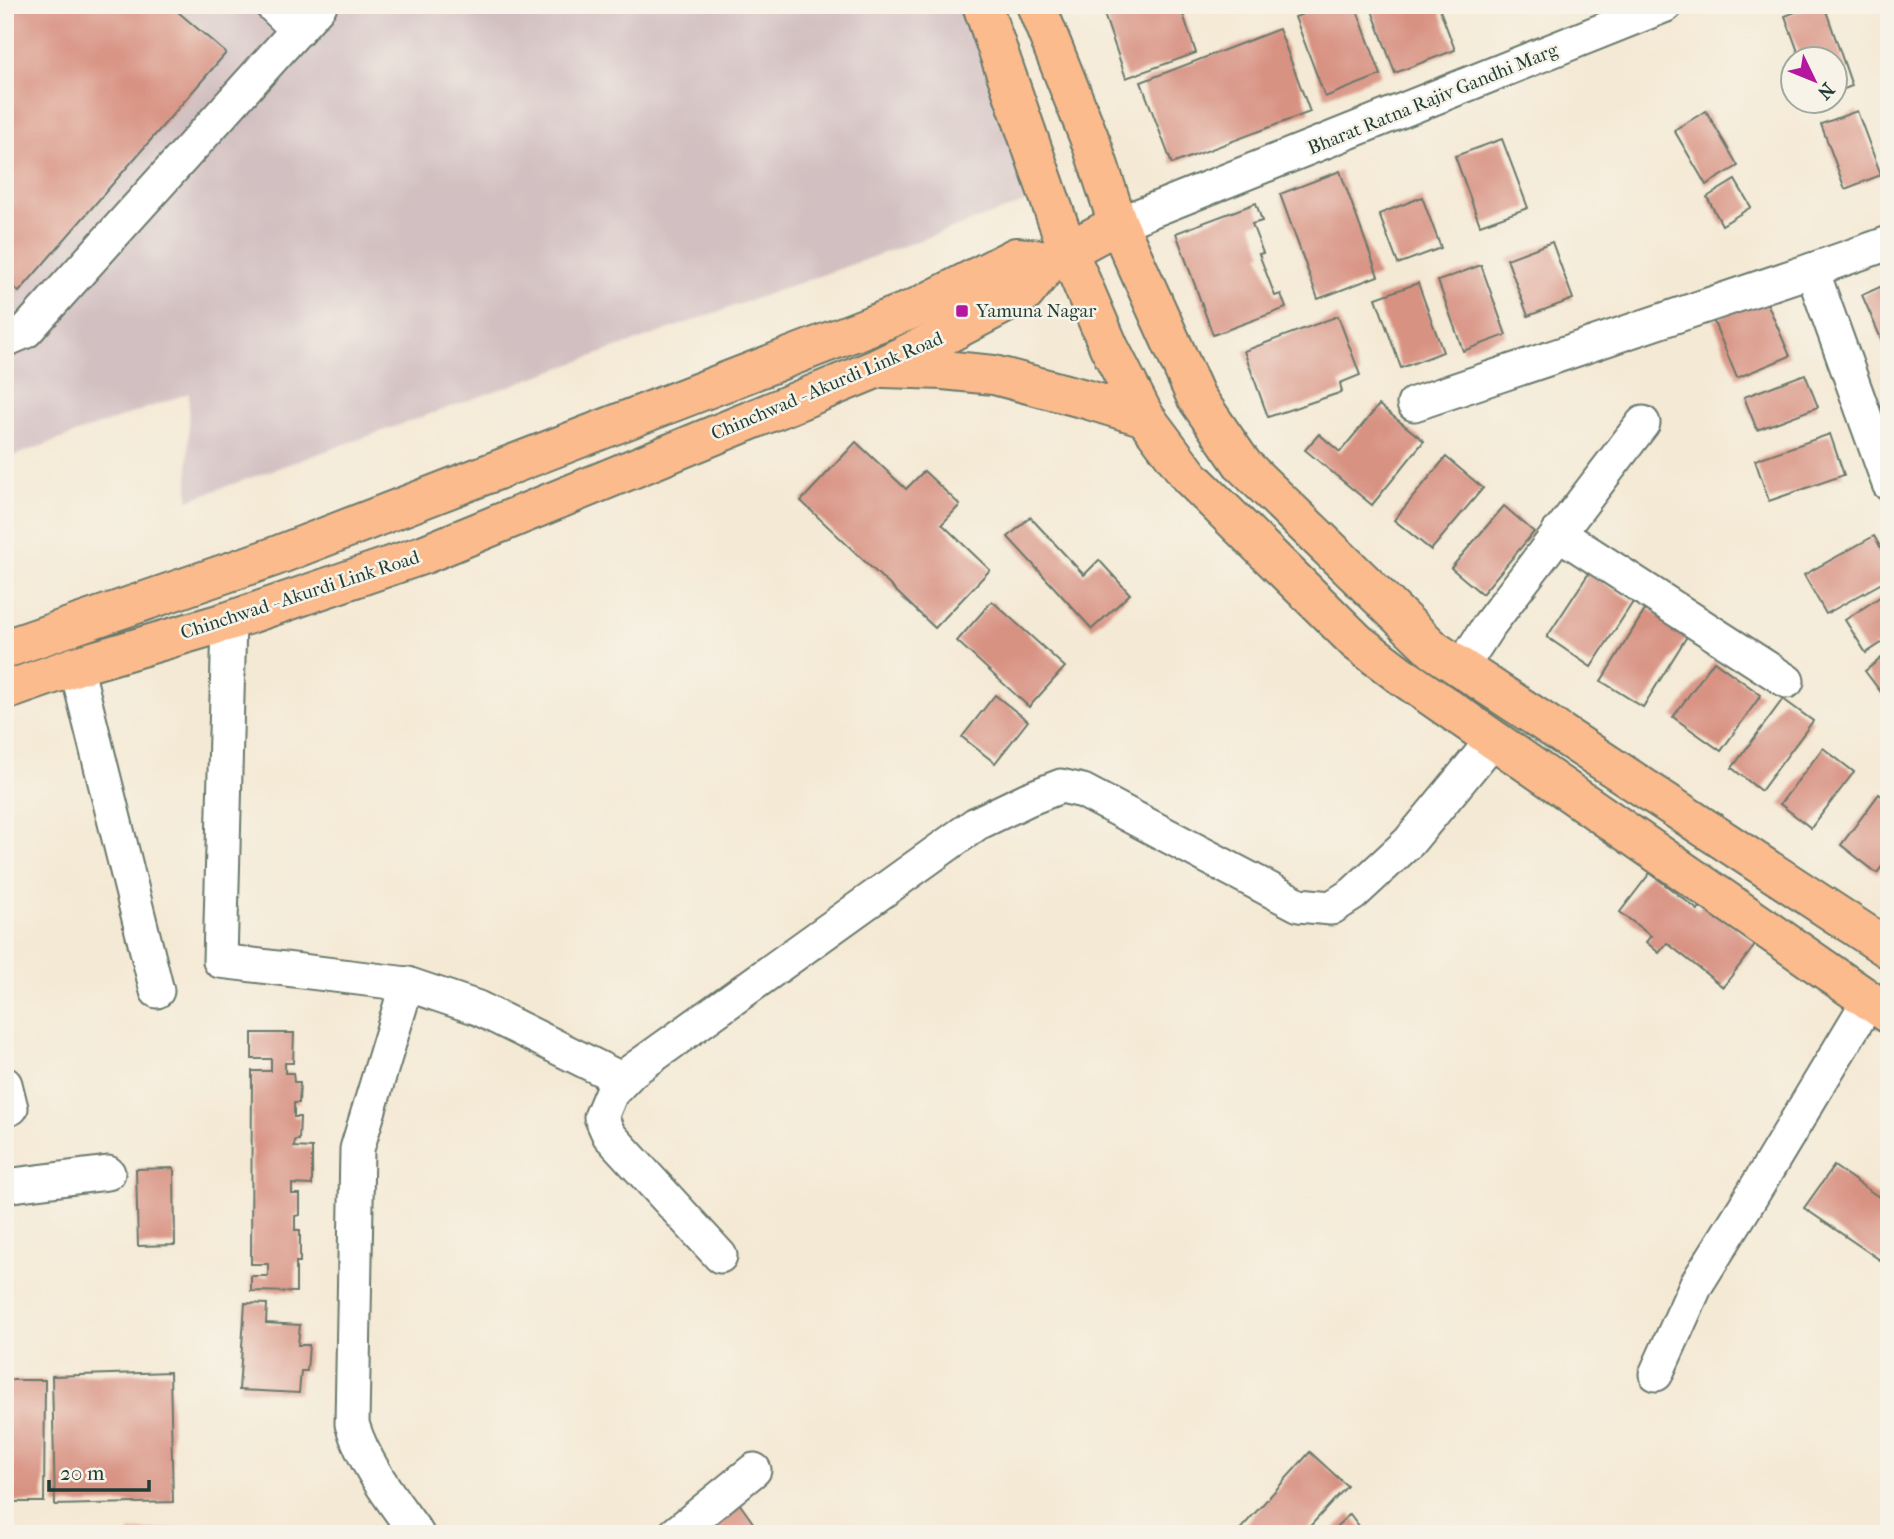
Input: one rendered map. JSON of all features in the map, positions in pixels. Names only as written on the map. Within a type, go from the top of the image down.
[{"type":"main road","points":[[982,5],[1060,256],[1145,417],[1191,477],[1357,642],[1493,740],[1879,1008]]},
{"type":"main road","points":[[1036,5],[1092,145],[1118,224],[1196,397],[1243,465],[1434,650],[1889,949]]},
{"type":"main road","points":[[1060,256],[1118,224]]},
{"type":"main road","name":"Chinchwad - Akurdi Link Road","points":[[5,691],[76,666],[229,621],[425,554],[878,368],[1025,293],[1060,256]]},
{"type":"main road","name":"Chinchwad - Akurdi Link Road","points":[[5,649],[273,556],[916,308],[1016,257],[1060,256]]},
{"type":"main road","points":[[878,368],[994,375],[1145,417]]},
{"type":"street","points":[[272,5],[298,30]]},
{"type":"street","points":[[12,328],[320,5]]},
{"type":"street","name":"Bharat Ratna Rajiv Gandhi Marg","points":[[1118,224],[1667,5]]},
{"type":"street","points":[[1414,404],[1889,243]]},
{"type":"street","points":[[1812,270],[1889,484]]},
{"type":"street","points":[[1461,668],[1489,625],[1643,423]]},
{"type":"street","points":[[1558,533],[1787,681]]},
{"type":"street","points":[[229,621],[220,961],[407,984],[478,1008],[623,1080]]},
{"type":"street","points":[[76,666],[157,991]]},
{"type":"street","points":[[720,1256],[609,1135],[601,1117],[611,1093],[643,1063],[976,824],[1061,786],[1083,791],[1299,905],[1331,908],[1353,894],[1409,842],[1493,740]]},
{"type":"street","points":[[407,984],[357,1149],[352,1424],[367,1463],[417,1534]]},
{"type":"street","points":[[1656,1374],[1696,1285],[1746,1205],[1879,1008]]},
{"type":"street","points":[[5,1186],[107,1173]]},
{"type":"street","points":[[675,1534],[754,1470]]},
{"type":"shaded area","points":[[5,5],[974,5],[1050,194],[188,500],[189,393],[5,459]]},
{"type":"building","points":[[5,5],[170,5],[226,53],[19,292],[5,280]]},
{"type":"building","points":[[1129,5],[1180,5],[1196,53],[1126,78],[1104,14]]},
{"type":"building","points":[[1327,5],[1355,5],[1381,75],[1325,97],[1295,17]]},
{"type":"building","points":[[1370,5],[1438,5],[1455,50],[1395,73]]},
{"type":"building","points":[[1813,5],[1824,5],[1838,46],[1796,46],[1785,16]]},
{"type":"building","points":[[1279,29],[1310,112],[1172,164],[1141,82]]},
{"type":"building","points":[[1706,111],[1738,166],[1706,185],[1674,130]]},
{"type":"building","points":[[1857,111],[1881,175],[1845,189],[1821,124]]},
{"type":"building","points":[[1502,139],[1528,208],[1480,225],[1455,156]]},
{"type":"building","points":[[1340,171],[1378,276],[1318,299],[1280,194]]},
{"type":"building","points":[[1735,180],[1751,207],[1722,225],[1707,197]]},
{"type":"building","points":[[1422,197],[1441,248],[1398,264],[1379,214]]},
{"type":"building","points":[[1256,203],[1262,221],[1252,224],[1263,253],[1259,254],[1275,296],[1281,294],[1286,308],[1213,335],[1176,233]]},
{"type":"building","points":[[1552,242],[1573,299],[1528,316],[1507,259]]},
{"type":"building","points":[[1481,265],[1506,335],[1463,351],[1438,281]]},
{"type":"building","points":[[1418,283],[1443,352],[1401,368],[1376,298]]},
{"type":"building","points":[[1889,283],[1889,346],[1885,348],[1862,295]]},
{"type":"building","points":[[1765,298],[1790,356],[1737,378],[1713,320]]},
{"type":"building","points":[[1338,316],[1360,375],[1340,383],[1342,392],[1268,417],[1244,351]]},
{"type":"building","points":[[1805,374],[1818,407],[1757,430],[1744,397]]},
{"type":"building","points":[[1379,405],[1424,441],[1372,505],[1305,450],[1319,434],[1340,452]]},
{"type":"building","points":[[1830,434],[1844,475],[1769,501],[1755,460]]},
{"type":"building","points":[[856,442],[906,489],[924,471],[960,505],[942,524],[990,570],[935,628],[801,501]]},
{"type":"building","points":[[1446,457],[1483,488],[1431,550],[1394,520]]},
{"type":"building","points":[[1504,506],[1534,532],[1482,594],[1451,568]]},
{"type":"building","points":[[1030,517],[1084,575],[1099,560],[1130,594],[1092,629],[1008,537]]},
{"type":"building","points":[[1874,536],[1889,562],[1889,579],[1826,614],[1804,575]]},
{"type":"building","points":[[1589,573],[1633,602],[1591,667],[1547,637]]},
{"type":"building","points":[[1889,591],[1889,638],[1866,653],[1845,620]]},
{"type":"building","points":[[992,601],[1065,667],[1029,707],[957,641]]},
{"type":"building","points":[[1647,607],[1689,633],[1643,707],[1601,681]]},
{"type":"building","points":[[1889,652],[1889,703],[1865,671]]},
{"type":"building","points":[[1714,661],[1761,695],[1721,751],[1673,717]]},
{"type":"building","points":[[995,695],[1028,721],[995,763],[962,737]]},
{"type":"building","points":[[1783,699],[1813,721],[1761,791],[1732,768]]},
{"type":"building","points":[[1823,748],[1854,772],[1811,828],[1780,804]]},
{"type":"building","points":[[1879,794],[1889,801],[1889,857],[1877,873],[1841,845]]},
{"type":"building","points":[[1650,873],[1698,910],[1703,903],[1756,944],[1723,987],[1667,943],[1659,953],[1646,942],[1651,936],[1620,912]]},
{"type":"building","points":[[252,1033],[294,1033],[293,1063],[285,1063],[285,1073],[293,1073],[294,1082],[300,1082],[299,1103],[294,1103],[294,1117],[300,1117],[299,1140],[295,1140],[294,1147],[312,1148],[312,1185],[292,1184],[292,1194],[300,1194],[300,1215],[295,1216],[295,1230],[300,1230],[296,1292],[251,1291],[251,1276],[268,1276],[268,1264],[251,1264],[252,1071],[271,1071],[271,1059],[252,1059]]},
{"type":"building","points":[[1834,1166],[1889,1204],[1889,1266],[1804,1208]]},
{"type":"building","points":[[174,1168],[175,1245],[138,1246],[136,1169]]},
{"type":"building","points":[[245,1303],[267,1304],[266,1323],[300,1325],[298,1345],[309,1345],[307,1371],[301,1371],[299,1393],[239,1390]]},
{"type":"building","points":[[170,1372],[173,1502],[55,1505],[52,1376]]},
{"type":"building","points":[[5,1380],[45,1380],[44,1502],[5,1502]]},
{"type":"building","points":[[1310,1452],[1347,1486],[1303,1534],[1236,1534]]},
{"type":"building","points":[[739,1503],[761,1534],[696,1534]]},
{"type":"building","points":[[1350,1514],[1365,1534],[1328,1534]]},
{"type":"building","points":[[191,1528],[191,1534],[130,1534],[130,1532]]},
{"type":"place","name":"Yamuna Nagar","points":[[962,311]]}]
